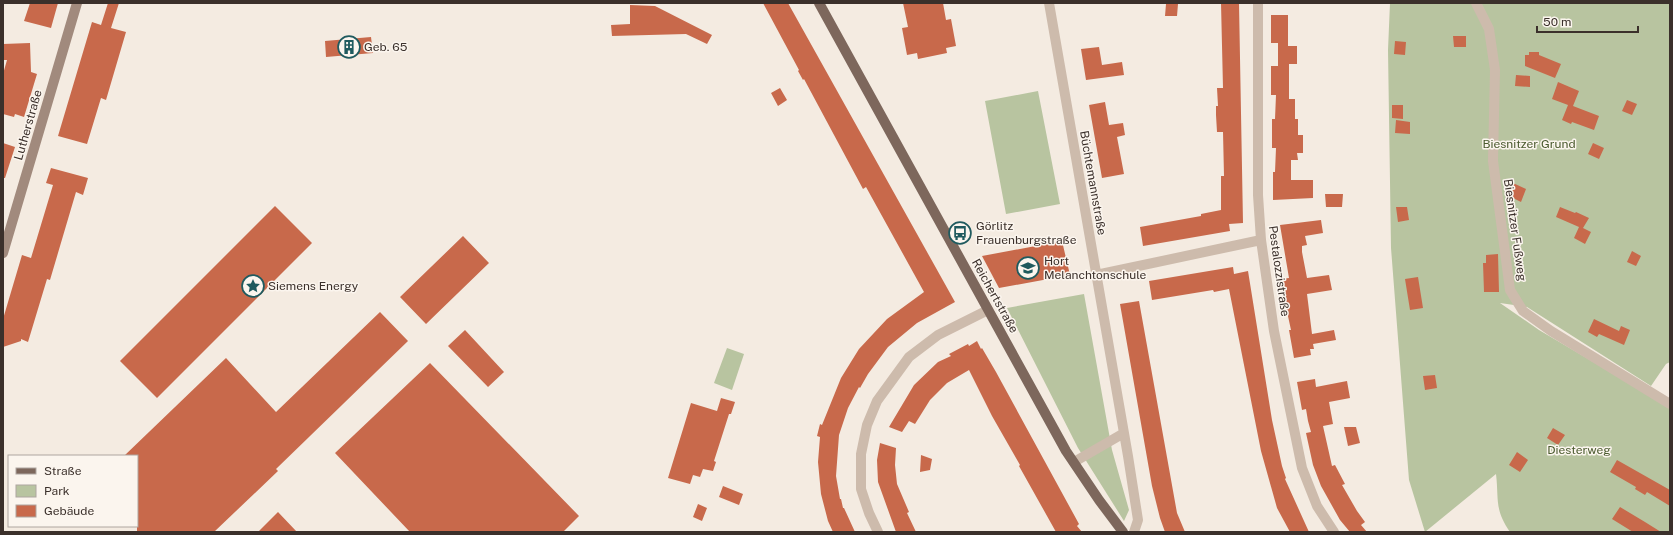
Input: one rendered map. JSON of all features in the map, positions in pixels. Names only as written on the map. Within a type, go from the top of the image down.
[{"type":"main road","name":"Reichertstraße","points":[[819,3],[988,310],[1074,462],[1099,500],[1123,532]]},
{"type":"street","name":"Lutherstraße","points":[[3,253],[76,3]]},
{"type":"street","name":"Büchtemannstraße","points":[[1049,3],[1138,520],[1134,532]]},
{"type":"street","name":"Pestalozzistraße","points":[[1258,3],[1258,195],[1260,240],[1274,331],[1302,468],[1317,506],[1334,532]]},
{"type":"street","name":"Biesnitzer Fußweg","points":[[1476,3],[1489,29],[1496,70],[1493,161],[1510,290],[1523,311],[1545,327],[1670,404]]},
{"type":"street","points":[[1096,275],[1260,240]]},
{"type":"street","points":[[878,532],[869,513],[861,489],[861,454],[867,425],[877,401],[909,357],[938,335],[988,310]]},
{"type":"street","points":[[1074,462],[1124,433]]},
{"type":"green space","name":"Biesnitzer Grund","points":[[1390,3],[1670,3],[1670,362],[1666,364],[1651,386],[1527,307],[1500,303],[1539,330],[1670,407],[1670,532],[1510,532],[1501,517],[1499,510],[1496,474],[1425,532],[1409,480],[1391,248],[1388,50]]},
{"type":"green space","points":[[1038,91],[1060,204],[1006,214],[985,101]]},
{"type":"green space","points":[[1084,294],[1112,450],[1129,510],[1124,521],[1078,448],[1007,308]]},
{"type":"green space","points":[[727,348],[744,354],[732,390],[714,383]]},
{"type":"building","points":[[30,3],[58,3],[51,28],[24,21]]},
{"type":"building","points":[[108,3],[119,3],[111,28],[126,32],[106,100],[101,98],[87,144],[58,136],[92,22],[101,25]]},
{"type":"building","points":[[763,3],[788,3],[955,302],[917,323],[888,347],[868,374],[860,388],[859,387],[848,408],[839,435],[836,476],[843,508],[855,532],[833,532],[828,521],[821,494],[818,462],[820,437],[817,436],[820,424],[822,425],[841,378],[859,349],[887,319],[924,292],[866,187],[863,189],[804,79],[803,80],[798,71],[799,70]]},
{"type":"building","points":[[903,3],[943,3],[946,20],[951,19],[956,46],[946,48],[947,53],[918,59],[917,53],[907,55],[902,28],[908,27]]},
{"type":"building","points":[[1221,3],[1239,3],[1243,223],[1229,224],[1230,231],[1143,246],[1140,227],[1201,216],[1201,214],[1221,210],[1221,176],[1224,176],[1223,132],[1217,132],[1216,106],[1218,106],[1217,88],[1223,88]]},
{"type":"building","points":[[1166,4],[1178,4],[1177,16],[1165,16]]},
{"type":"building","points":[[630,5],[655,6],[712,35],[707,44],[686,34],[612,36],[611,25],[630,24]]},
{"type":"building","points":[[1271,15],[1288,15],[1288,46],[1297,46],[1297,64],[1289,64],[1289,99],[1295,99],[1295,119],[1298,119],[1298,135],[1303,135],[1303,153],[1297,153],[1298,160],[1291,160],[1291,180],[1313,180],[1313,198],[1273,200],[1273,172],[1275,172],[1276,148],[1272,148],[1272,119],[1275,119],[1276,95],[1271,95],[1271,66],[1278,66],[1278,43],[1271,43]]},
{"type":"building","points":[[1453,36],[1466,36],[1466,47],[1454,47]]},
{"type":"building","name":"Geb. 65","points":[[371,37],[373,53],[326,57],[325,41]]},
{"type":"building","points":[[1395,41],[1406,42],[1405,55],[1394,54]]},
{"type":"building","points":[[30,43],[31,72],[37,74],[24,117],[15,114],[14,117],[3,114],[3,74],[7,60],[3,60],[3,44]]},
{"type":"building","points":[[1099,47],[1102,65],[1122,62],[1124,75],[1086,80],[1081,49]]},
{"type":"building","points":[[1529,52],[1539,52],[1539,55],[1561,64],[1555,78],[1525,66],[1525,55],[1529,55]]},
{"type":"building","points":[[1516,75],[1530,76],[1530,87],[1515,86]]},
{"type":"building","points":[[1558,82],[1579,91],[1573,106],[1599,116],[1594,130],[1562,120],[1568,105],[1552,99]]},
{"type":"building","points":[[780,88],[787,100],[778,106],[771,93]]},
{"type":"building","points":[[1627,100],[1637,104],[1632,115],[1622,111]]},
{"type":"building","points":[[1105,102],[1109,125],[1123,123],[1125,135],[1117,137],[1124,174],[1102,178],[1089,105]]},
{"type":"building","points":[[1392,105],[1403,105],[1403,119],[1392,118]]},
{"type":"building","points":[[1396,120],[1410,122],[1410,134],[1395,133]]},
{"type":"building","points":[[3,143],[15,147],[5,178],[3,178]]},
{"type":"building","points":[[1593,143],[1604,148],[1599,159],[1588,154]]},
{"type":"building","points":[[51,168],[88,178],[83,195],[76,192],[50,280],[47,279],[28,342],[21,339],[21,341],[3,347],[3,319],[22,255],[31,258],[53,185],[46,183]]},
{"type":"building","points":[[1513,183],[1526,189],[1521,202],[1507,195]]},
{"type":"building","points":[[1325,194],[1343,194],[1342,207],[1326,207]]},
{"type":"building","points":[[275,206],[312,243],[157,398],[120,361]]},
{"type":"building","points":[[1396,207],[1407,207],[1409,220],[1398,222]]},
{"type":"building","points":[[1560,207],[1589,218],[1583,228],[1591,232],[1585,244],[1574,238],[1579,227],[1556,217]]},
{"type":"building","points":[[1321,220],[1323,233],[1305,236],[1307,245],[1302,246],[1307,278],[1329,275],[1332,290],[1307,294],[1312,334],[1334,330],[1336,340],[1313,344],[1314,349],[1310,349],[1311,355],[1294,358],[1289,330],[1291,330],[1280,279],[1289,278],[1280,225]]},
{"type":"building","points":[[463,236],[489,263],[426,324],[400,297]]},
{"type":"building","name":"Hort Melanchtonschule","points":[[1062,241],[1070,275],[999,288],[982,256]]},
{"type":"building","points":[[1632,251],[1641,256],[1636,266],[1627,262]]},
{"type":"building","points":[[1498,254],[1499,292],[1484,292],[1483,263],[1486,263],[1486,255]]},
{"type":"building","points":[[1233,267],[1234,274],[1248,271],[1272,420],[1285,479],[1309,532],[1290,532],[1277,508],[1261,451],[1229,289],[1214,292],[1213,290],[1152,300],[1149,281]]},
{"type":"building","points":[[1418,277],[1423,308],[1410,310],[1405,279]]},
{"type":"building","points":[[1139,301],[1177,513],[1185,532],[1165,532],[1152,486],[1120,304]]},
{"type":"building","points":[[380,312],[408,341],[276,469],[278,471],[214,532],[137,532],[138,455],[125,455],[226,358],[276,412]]},
{"type":"building","points":[[1594,319],[1619,331],[1621,326],[1630,330],[1624,345],[1599,334],[1597,337],[1588,332]]},
{"type":"building","points":[[465,330],[504,372],[488,387],[448,346]]},
{"type":"building","points":[[977,341],[996,372],[1079,524],[1077,526],[1082,532],[1056,532],[992,416],[969,370],[947,383],[930,400],[915,424],[909,421],[902,432],[889,427],[914,385],[938,362],[951,356],[949,354]]},
{"type":"building","points":[[430,363],[579,516],[563,532],[410,532],[335,453]]},
{"type":"building","points":[[1435,375],[1437,388],[1425,390],[1423,376]]},
{"type":"building","points":[[1315,379],[1316,387],[1347,381],[1350,398],[1329,402],[1333,424],[1323,426],[1332,466],[1335,465],[1345,484],[1342,485],[1365,522],[1361,525],[1367,532],[1350,532],[1340,520],[1321,486],[1313,465],[1306,433],[1311,432],[1306,409],[1302,410],[1297,382]]},
{"type":"building","points":[[721,398],[735,402],[731,414],[729,414],[714,461],[716,462],[713,471],[703,469],[700,477],[693,475],[690,484],[668,478],[691,403],[717,411]]},
{"type":"building","points":[[1344,427],[1356,427],[1360,443],[1348,446]]},
{"type":"building","points":[[1553,428],[1565,435],[1558,445],[1547,438]]},
{"type":"building","points":[[880,443],[896,448],[895,465],[897,484],[909,512],[907,513],[916,532],[896,532],[878,482],[877,460]]},
{"type":"building","points":[[1517,452],[1528,460],[1520,472],[1509,465]]},
{"type":"building","points":[[921,455],[932,459],[930,470],[920,472]]},
{"type":"building","points":[[1617,460],[1670,490],[1670,506],[1647,492],[1645,495],[1635,489],[1636,487],[1610,472]]},
{"type":"building","points":[[723,486],[743,494],[739,505],[719,497]]},
{"type":"building","points":[[698,504],[707,508],[702,521],[693,517]]},
{"type":"building","points":[[1620,507],[1661,532],[1633,532],[1612,519]]},
{"type":"building","points":[[278,512],[297,532],[258,532]]},
{"type":"place","name":"Geb. 65","points":[[349,47]]},
{"type":"place","name":"Görlitz Frauenburgstraße","points":[[960,233]]},
{"type":"place","name":"Hort Melanchtonschule","points":[[1028,268]]},
{"type":"place","name":"Siemens Energy","points":[[253,286]]},
{"type":"park label","name":"Diesterweg","points":[[1579,450]]}]
